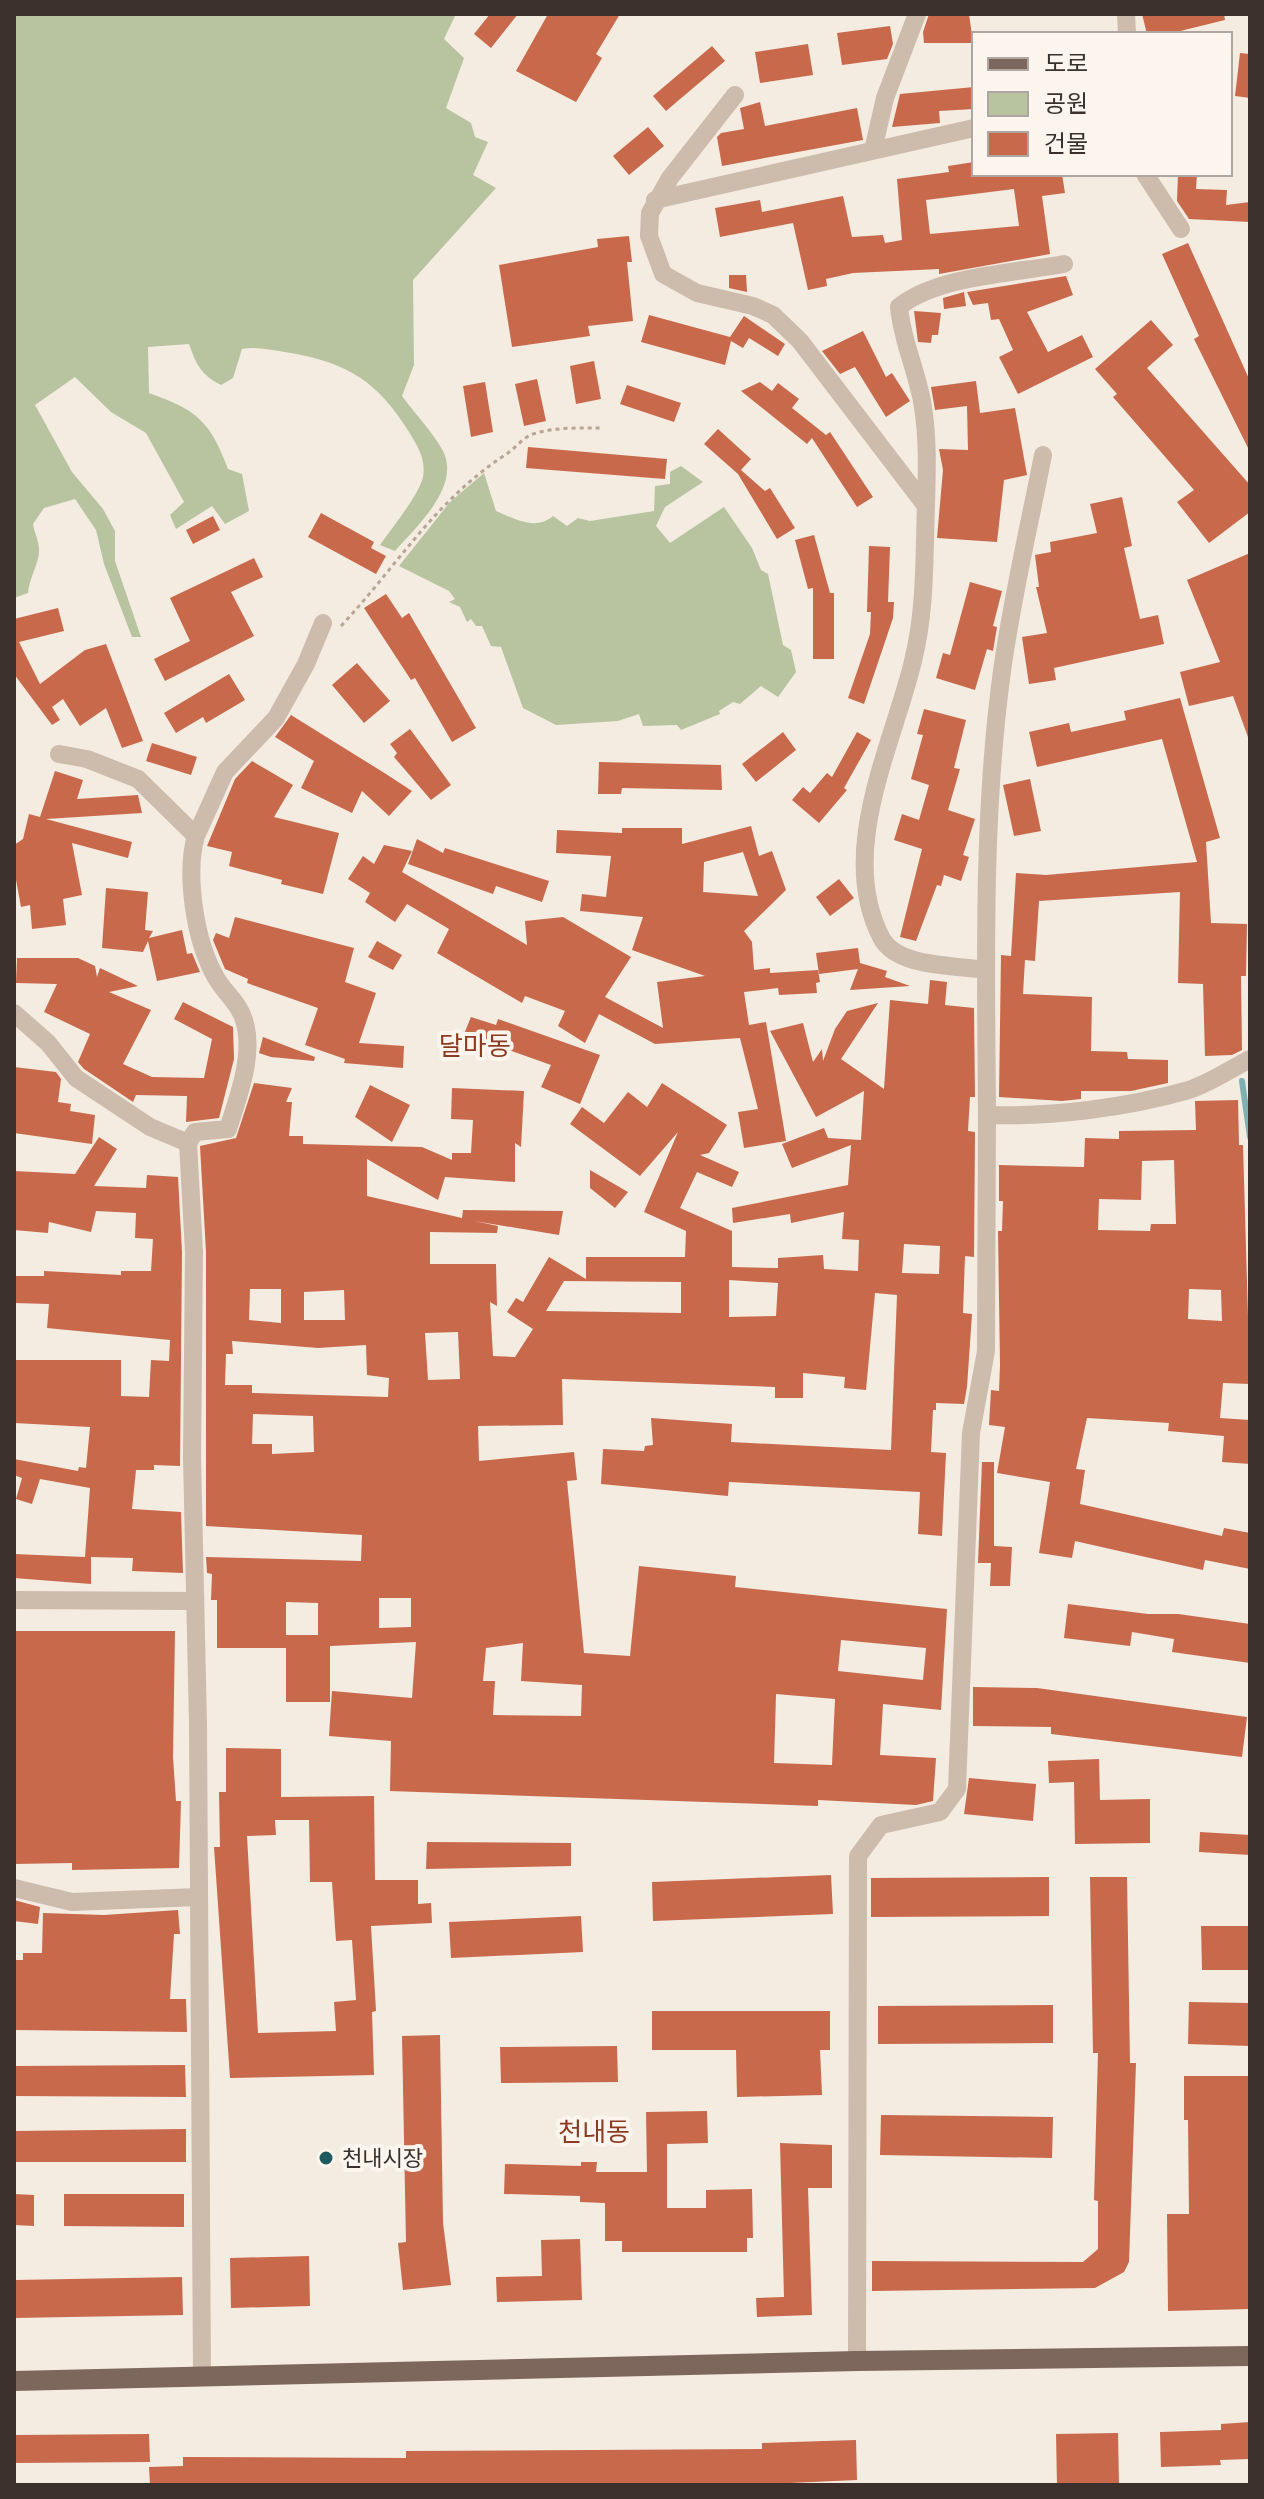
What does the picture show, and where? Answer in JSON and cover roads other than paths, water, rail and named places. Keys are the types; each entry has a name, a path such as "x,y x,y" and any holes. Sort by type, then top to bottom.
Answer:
{"main road":[{"path":"14,2381 857,2361 1250,2356"}],"street":[{"path":"873,150 885,98 917,14"},
{"path":"735,95 655,200 650,213 649,236 663,274 697,293 753,306 773,315 800,341 926,506"},
{"path":"655,200 972,128"},
{"path":"1146,176 1181,229"},
{"path":"986,970 900,957 881,939 867,896 867,832 877,774 913,662 922,619 927,566 929,454 923,404 899,307 912,296 939,286 1064,264"},
{"path":"857,2361 858,1856 881,1825 940,1812 957,1789 971,1433 986,1351 988,858 1002,672 1043,455"},
{"path":"202,2376 194,1601 194,1252 188,1143 195,1132 228,1129 243,1077 246,1022 239,1007 213,973 202,940 189,875 196,836 225,772 276,718 328,628"},
{"path":"59,754 87,759 138,779 196,836"},
{"path":"14,1013 48,1043 76,1078 150,1127 188,1143"},
{"path":"987,1115 1022,1116 1104,1107 1177,1092 1191,1089 1250,1059"},
{"path":"14,1600 194,1601"},
{"path":"14,1888 72,1902 198,1897"}],"waterway":[{"path":"1242,1081 1250,1137"}],"place":[{"name":"천내시장","path":"326,2158"}],"district":[{"name":"달마동","path":"475,1046"},
{"name":"천내동","path":"594,2132"}]}
